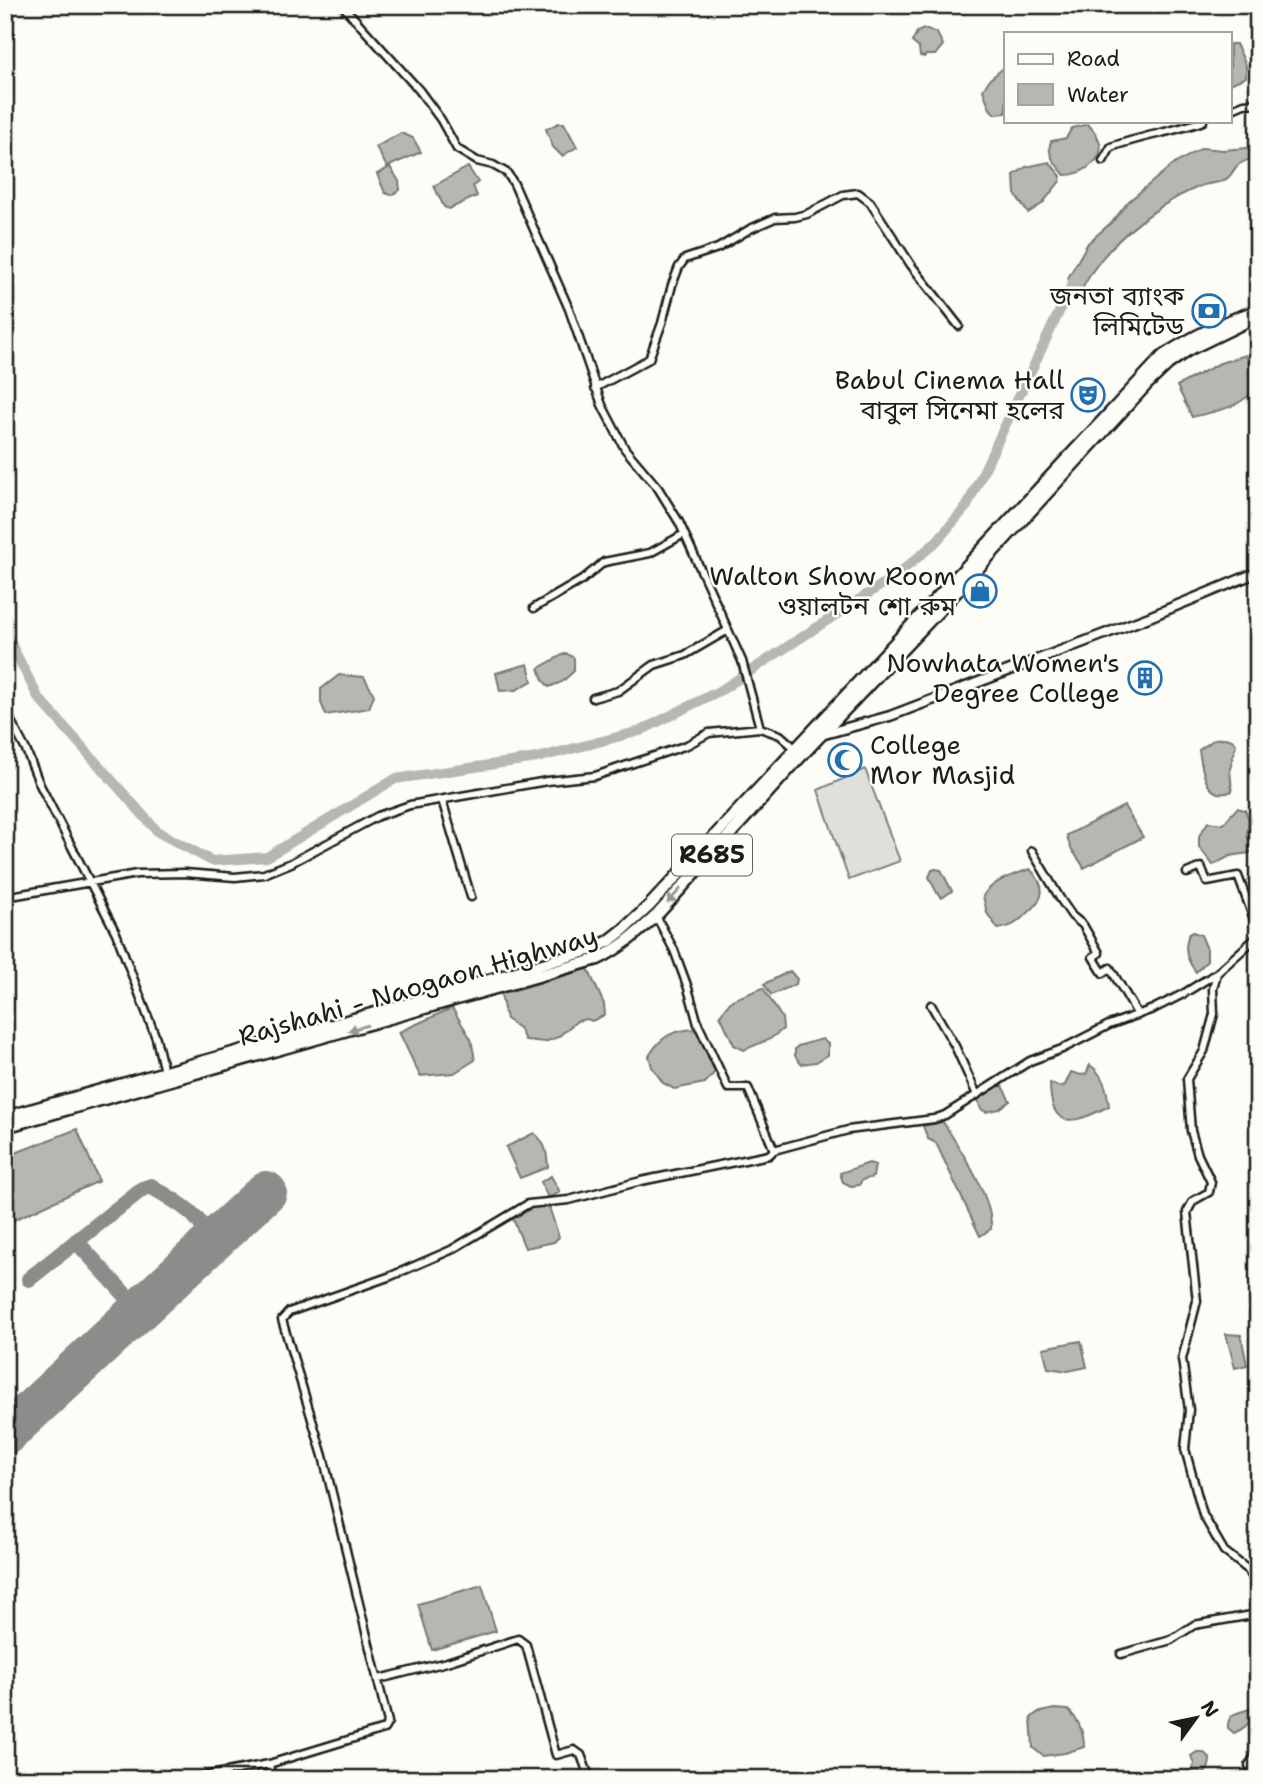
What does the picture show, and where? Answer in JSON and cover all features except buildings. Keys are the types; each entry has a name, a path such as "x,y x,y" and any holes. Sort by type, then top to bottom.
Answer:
{"main road":[{"name":"Rajshahi - Naogaon Highway","path":"5,1127 593,948 608,941 632,923 706,853 821,735 863,684 1163,356 1194,336 1256,317"},
{"name":"Rajshahi - Naogaon Highway","path":"5,1117 164,1072 185,1071 358,1029 598,959 631,940 656,916 706,853 796,749 863,684"}],"street":[{"path":"342,5 419,90 441,120 457,149 477,161 493,165 507,173 528,212 569,309 595,388 625,449 658,488 684,534 729,630 742,660 760,728"},
{"path":"1232,109 1244,104 1258,103"},
{"path":"1103,162 1111,147 1199,122"},
{"path":"595,388 649,359 672,285 685,258 718,248 775,218 807,214 843,195 858,193 870,202 911,265 959,326"},
{"path":"534,608 582,580 604,562 650,553 684,534"},
{"path":"821,735 890,716 1149,617 1258,572"},
{"path":"593,698 618,691 654,665 685,655 729,630"},
{"path":"5,710 116,933 156,1038 164,1072"},
{"path":"5,897 136,874 186,873 235,877 264,874 291,863 378,816 410,805 547,781 595,776 675,749 709,733 760,728 780,735 796,749"},
{"path":"442,800 471,897"},
{"path":"1032,851 1072,916 1083,925 1099,953 1093,957 1103,973 1110,968 1138,1015"},
{"path":"1186,873 1201,867 1208,882 1238,876 1258,930"},
{"path":"656,916 674,950 698,1024 728,1088 748,1088 774,1150"},
{"path":"189,1779 269,1764 383,1729 388,1722 323,1456 282,1320 289,1312 391,1276 451,1250 528,1203 569,1200 641,1181 769,1155 774,1150 848,1130 934,1119 1030,1061 1183,994 1217,973 1258,936"},
{"path":"1217,973 1213,989 1214,1014 1204,1051 1186,1079 1191,1131 1198,1156 1211,1182 1209,1192 1193,1201 1187,1212 1197,1301 1182,1359 1189,1410 1185,1449 1203,1515 1224,1551 1247,1569 1258,1595"},
{"path":"931,1005 956,1046 977,1095"},
{"path":"1121,1654 1171,1640 1194,1625 1258,1614"},
{"path":"379,1679 447,1662 518,1639 526,1644 556,1755 574,1750 581,1755 590,1779"},
{"path":"1252,1779 1249,1765 1258,1752"},
{"path":"269,1764 272,1779"}],"shaded area":[{"path":"865,769 900,861 849,880 818,790"}],"water":[{"path":"924,29 937,33 943,45 935,55 920,56 919,48 912,42 917,32"},
{"path":"1232,44 1236,44 1246,65 1246,77 1232,83"},
{"path":"1004,68 1004,113 995,114 990,109 983,90 990,79"},
{"path":"564,123 577,147 562,156 553,147 546,129"},
{"path":"1088,124 1097,135 1101,147 1098,158 1082,171 1065,175 1051,155 1051,141 1066,138 1072,128"},
{"path":"401,133 413,138 421,152 387,167 376,147"},
{"path":"1258,147 1258,156 1242,162 1226,179 1181,195 1128,232 1098,263 1079,297 1068,278 1088,243 1113,221 1128,202 1171,166 1202,148 1223,150"},
{"path":"1049,162 1061,176 1060,181 1042,204 1028,213 1015,194 1014,175 1026,167"},
{"path":"390,167 399,181 400,190 391,195 385,193 377,174"},
{"path":"468,167 478,182 473,186 477,196 449,209 444,207 434,186"},
{"path":"1246,355 1257,387 1251,394 1236,404 1192,417 1177,386 1220,363"},
{"path":"566,653 574,658 574,671 562,682 549,687 539,668"},
{"path":"528,664 532,681 516,690 500,691 496,673"},
{"path":"339,675 364,677 374,695 369,708 326,715 321,703 321,689"},
{"path":"1226,738 1236,744 1230,769 1232,791 1223,793 1216,792 1206,782 1199,750 1215,739"},
{"path":"1124,806 1143,837 1084,868 1071,848 1067,835"},
{"path":"1237,808 1245,810 1249,820 1247,836 1258,848 1249,853 1230,856 1213,865 1199,847 1199,836 1208,822 1223,824"},
{"path":"935,869 941,870 952,891 942,898 929,877"},
{"path":"1030,869 1041,886 1041,897 1034,908 1015,924 998,929 987,913 983,896 998,882"},
{"path":"1193,932 1201,935 1207,949 1207,961 1196,972 1188,959 1186,949 1189,934"},
{"path":"588,969 604,1004 605,1015 592,1021 577,1021 558,1037 545,1042 525,1040 519,1028 506,1019 501,994"},
{"path":"790,971 797,979 796,984 771,995 764,984"},
{"path":"763,988 782,1018 783,1029 770,1039 744,1050 734,1045 720,1015 732,1000"},
{"path":"452,1008 471,1039 475,1060 454,1073 420,1076 399,1032"},
{"path":"696,1029 715,1072 705,1083 674,1089 663,1083 652,1067 649,1056 668,1035"},
{"path":"822,1039 828,1044 828,1055 816,1062 801,1064 795,1056 795,1049"},
{"path":"1090,1065 1102,1078 1109,1106 1086,1117 1067,1120 1060,1117 1051,1099 1050,1083 1060,1087 1065,1085 1071,1072 1086,1074"},
{"path":"996,1086 1002,1086 1010,1101 999,1109 986,1112 981,1109 978,1101 981,1094"},
{"path":"943,1122 974,1174 987,1203 991,1229 980,1236 936,1143 928,1139 923,1126"},
{"path":"77,1129 99,1181 5,1224 5,1157"},
{"path":"534,1133 545,1148 548,1167 520,1178 506,1147"},
{"path":"869,1163 875,1165 873,1177 862,1180 859,1185 851,1186 843,1182 840,1173"},
{"path":"551,1176 560,1192 548,1198 541,1182"},
{"path":"536,1206 549,1207 559,1237 554,1242 525,1248 513,1219"},
{"path":"1226,1334 1241,1335 1247,1365 1235,1368"},
{"path":"1081,1341 1087,1367 1068,1371 1048,1368 1043,1348"},
{"path":"482,1585 496,1631 432,1650 418,1604"},
{"path":"1054,1709 1068,1710 1075,1718 1082,1731 1084,1747 1043,1756 1033,1748 1031,1718 1037,1713"},
{"path":"1250,1709 1255,1710 1254,1714 1245,1727 1234,1733 1228,1728 1231,1716"},
{"path":"1203,1752 1210,1758 1208,1769 1199,1777 1192,1771 1194,1764 1191,1756"}],"waterway":[{"path":"5,632 38,697 158,832 212,861 267,857 395,779 537,758 640,731 723,689 898,574 935,543 967,506 1078,272"}],"taxiway":[{"path":"29,1279 142,1189 151,1186 195,1217 202,1225 208,1246"},
{"path":"76,1241 139,1310"}],"runway":[{"path":"5,1435 266,1192"}],"place":[{"name":"জনতা ব্যাংক লিমিটেড","path":"1209,311"},
{"name":"Babul Cinema Hall বাবুল সিনেমা হলের","path":"1088,395"},
{"name":"Walton Show Room ওয়ালটন শো রুম","path":"980,591"},
{"name":"Nowhata Women's Degree College","path":"1145,678"},
{"name":"College Mor Masjid","path":"845,760"}]}
